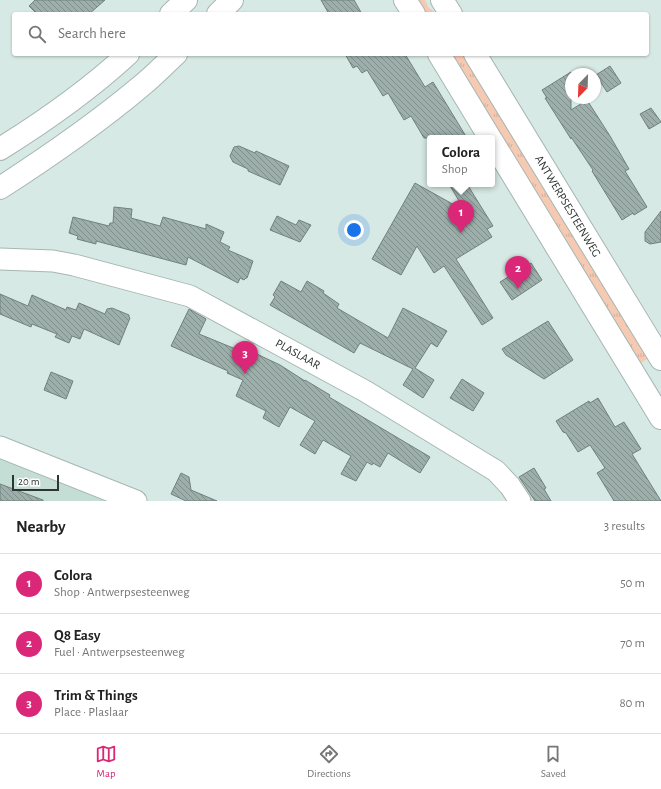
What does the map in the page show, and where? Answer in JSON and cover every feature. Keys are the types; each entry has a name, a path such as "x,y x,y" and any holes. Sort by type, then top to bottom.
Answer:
{"main road":[{"path":"173,12 186,0"},
{"path":"220,12 232,0"},
{"path":"405,0 413,12"},
{"path":"442,0 450,12"},
{"path":"0,150 64,106 126,56"},
{"path":"0,188 40,162 96,122 140,87 174,56"},
{"path":"439,56 488,135"},
{"name":"ANTWERPSESTEENWEG","path":"476,56 661,358"},
{"path":"495,146 661,418"},
{"path":"644,391 648,378 658,372 661,373"}],"street":[{"name":"PLASLAAR","path":"0,259 53,261 74,265 190,296 365,391 496,471 510,486 520,501"},
{"path":"0,447 136,501"}],"shaded area":[{"path":"0,458 111,501 0,501"}],"green space":[{"path":"415,0 425,0 429,8 434,12 423,12"},
{"path":"449,56 467,56 650,357 638,365"}],"building":[{"path":"35,0 105,0 91,12 35,12 29,6"},
{"path":"321,0 354,0 361,12 328,12"},
{"path":"346,56 406,56 425,87 433,82 465,135 427,135 427,138 424,138 411,116 404,120 388,93 383,96 367,70 362,73 357,66 353,68"},
{"path":"610,66 621,83 607,92 601,83 601,72"},
{"path":"565,76 565,104 571,104 571,110 581,104 590,104 629,169 625,171 647,207 622,220 592,171 593,170 545,98 547,98 542,90"},
{"path":"651,108 661,122 649,129 640,114"},
{"path":"239,146 255,153 256,151 289,166 280,185 248,171 248,169 233,162 230,156 234,147"},
{"path":"415,183 465,211 451,187 469,187 493,226 487,229 492,237 456,259 493,318 482,325 444,266 434,273 417,246 401,275 372,259"},
{"path":"114,207 132,209 131,218 160,226 163,217 206,229 206,224 224,232 220,242 230,247 228,250 253,261 247,278 244,280 240,278 238,283 188,257 186,265 96,241 96,244 77,239 78,236 69,233 73,217 109,226 110,223 113,223"},
{"path":"661,211 661,242 650,244 645,241 645,232"},
{"path":"277,216 296,225 299,220 311,225 300,242 270,230"},
{"path":"531,263 542,280 512,300 500,282"},
{"path":"281,281 301,292 307,281 324,291 323,293 339,304 337,308 388,338 403,308 447,331 437,347 431,343 415,368 434,380 423,398 403,385 413,369 360,343 354,353 270,305 275,297 273,295"},
{"path":"0,294 28,306 32,295 66,310 67,307 76,310 79,303 105,314 107,309 112,308 129,315 130,318 119,345 84,329 80,339 72,336 69,343 55,337 57,334 32,324 31,327 0,314"},
{"path":"189,309 206,319 199,334 238,350 240,346 280,365 330,395 329,397 430,457 420,473 388,453 380,467 373,463 372,465 367,462 356,481 341,474 351,456 323,440 315,454 300,445 315,421 290,407 279,427 263,418 266,411 236,396 243,380 227,373 228,371 171,346"},
{"path":"548,321 573,360 544,379 506,355 502,349"},
{"path":"51,372 73,381 66,399 44,390"},
{"path":"462,379 484,393 473,411 450,398"},
{"path":"598,398 615,427 624,422 641,449 632,454 661,501 614,501 597,473 605,468 590,445 578,452 566,433 563,432 556,421 589,401 590,403"},
{"path":"534,468 546,488 544,489 551,501 535,501 519,477"},
{"path":"181,473 189,477 191,490 217,501 186,501 171,494"},
{"path":"0,484 43,500 43,501 0,501"}],"place":[{"name":"Colora","path":"461,233"},
{"name":"Q8 Easy","path":"518,289"},
{"name":"Trim & Things","path":"245,374"}]}
